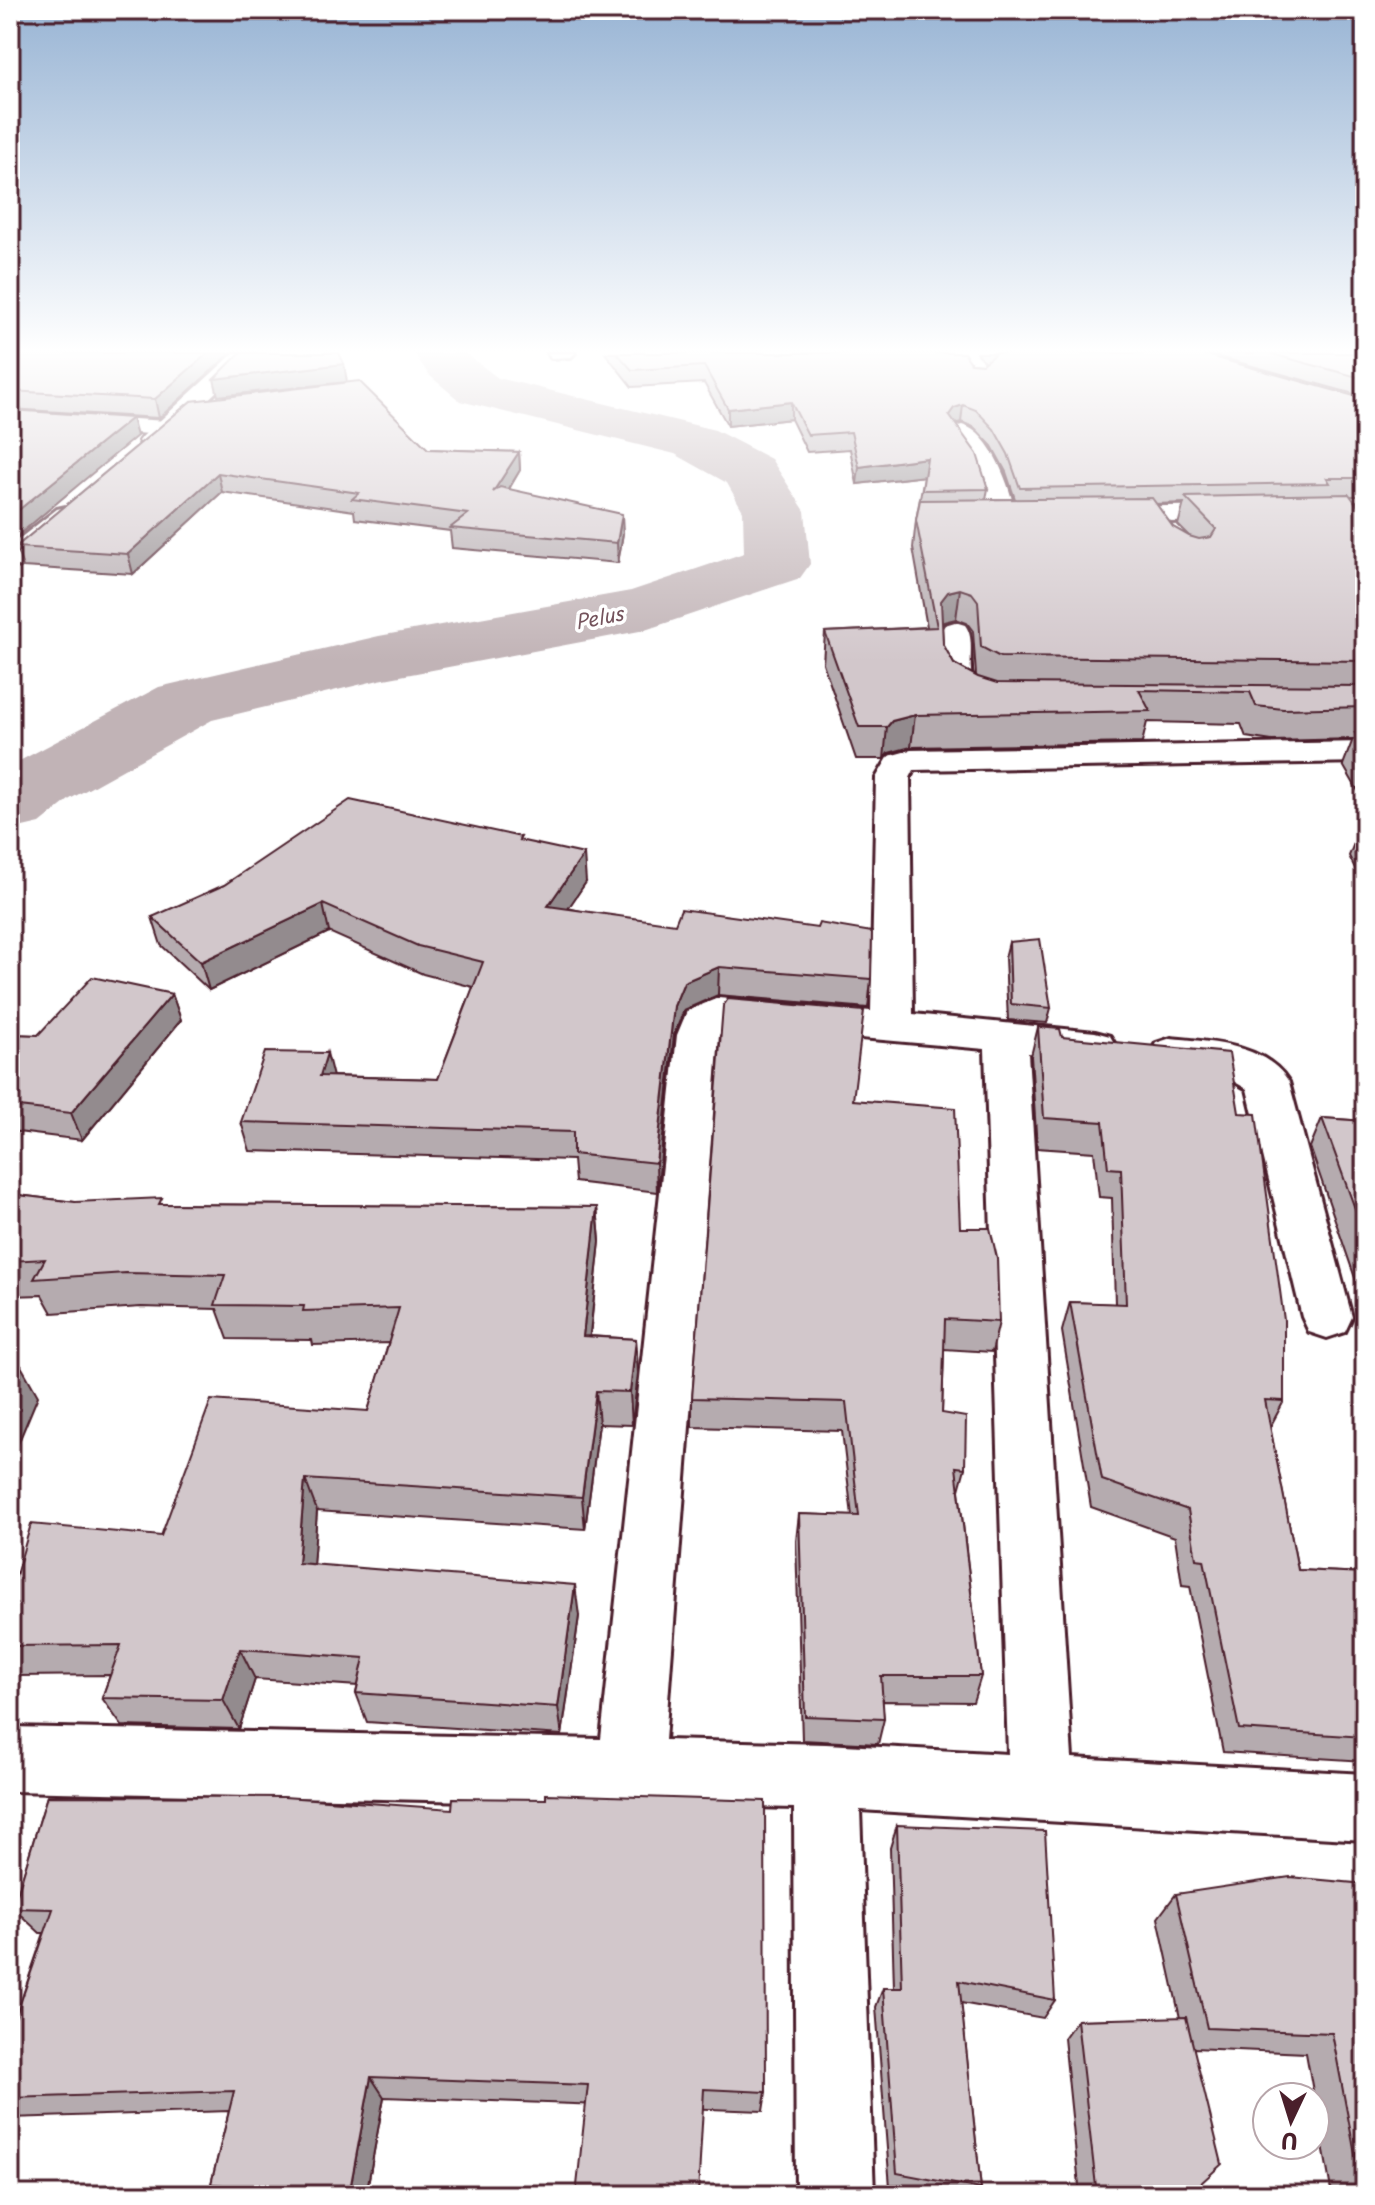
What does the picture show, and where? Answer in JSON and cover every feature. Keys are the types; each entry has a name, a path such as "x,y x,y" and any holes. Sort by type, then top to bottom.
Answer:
{"street":[{"path":"982,456 998,486 1003,515"},
{"path":"10,560 85,498"},
{"path":"1079,515 1365,511"},
{"path":"974,516 1033,515"},
{"path":"1156,515 1171,541"},
{"path":"955,631 957,683 967,695 992,701 1023,700"},
{"path":"892,1026 893,778 901,763 911,760 1365,752"},
{"path":"630,1772 698,1035 702,1021 718,1012 735,1012 1218,1057 1255,1070 1267,1082 1327,1317"},
{"path":"1006,1037 1042,1789"},
{"path":"10,1759 826,1776 1365,1807"},
{"path":"826,1776 835,2195"}],"building":[{"path":"10,456 85,456 10,517"},
{"path":"125,456 516,456 493,492 500,487 622,514 617,543 450,528 468,514 352,499 359,493 218,473 128,554 16,547"},
{"path":"856,456 978,456 988,489 922,490 927,458 859,467"},
{"path":"1009,456 1365,456 1365,478 1327,478 1330,483 1020,488"},
{"path":"1349,494 1365,516 1365,661 1000,657 981,647 978,601 972,593 960,589 948,592 941,601 943,644 954,664 997,683 1365,686 1365,707 1283,709 1256,706 1250,692 1139,690 1150,711 915,715 892,721 887,727 859,727 825,632 937,627 916,520 920,500 1152,498 1173,527 1199,539 1211,537 1216,529 1185,497"},
{"path":"1355,733 1365,733 1365,750"},
{"path":"350,800 584,854 548,906 675,924 681,909 817,928 819,923 872,932 871,979 719,967 684,982 674,1006 656,1163 573,1154 573,1132 241,1122 265,1052 327,1053 320,1076 438,1079 483,962 418,946 323,904 201,962 152,917 224,885"},
{"path":"1040,939 1051,1008 1011,1004 1009,942"},
{"path":"92,977 172,994 71,1113 10,1106 10,1034 38,1035"},
{"path":"728,999 864,1011 853,1100 955,1108 960,1228 990,1228 997,1258 999,1322 945,1319 942,1413 966,1417 965,1468 956,1467 981,1676 881,1676 884,1719 805,1716 799,1514 859,1516 846,1402 692,1398 723,1006"},
{"path":"1038,1027 1060,1029 1062,1037 1229,1053 1239,1113 1256,1114 1284,1320 1284,1401 1265,1400 1298,1570 1365,1573 1365,1737 1239,1729 1204,1560 1196,1559 1188,1510 1102,1480 1070,1302 1126,1304 1121,1169 1108,1168 1103,1122 1044,1118"},
{"path":"1322,1118 1365,1121 1365,1236"},
{"path":"10,1194 75,1202 162,1198 159,1204 597,1207 583,1336 636,1339 630,1392 596,1391 582,1497 305,1479 298,1563 575,1585 558,1707 356,1693 364,1658 240,1649 223,1700 102,1698 121,1645 10,1646 10,1596 31,1524 161,1536 211,1400 368,1411 399,1308 303,1311 304,1306 215,1305 225,1275 126,1273 34,1279 45,1259 10,1261"},
{"path":"10,1366 21,1366 10,1391"},
{"path":"546,1794 765,1801 766,2092 704,2089 698,2195 576,2195 588,2085 371,2077 349,2195 211,2184 234,2091 10,2098 10,2033 53,1909 13,1908 47,1796 284,1797 452,1809 453,1798 546,1799"},
{"path":"897,1825 1045,1831 1055,2000 959,1981 981,2189 897,2173 883,1988 902,1988"},
{"path":"1290,1877 1365,1884 1365,2191 1362,2191 1332,2033 1207,2028 1176,1894"},
{"path":"1186,2017 1222,2164 1188,2195 1097,2195 1077,2020"}],"waterway":[{"name":"Pelus","path":"10,805 41,782 186,703 379,658 645,609 777,564 774,511 750,472 720,456"}]}
